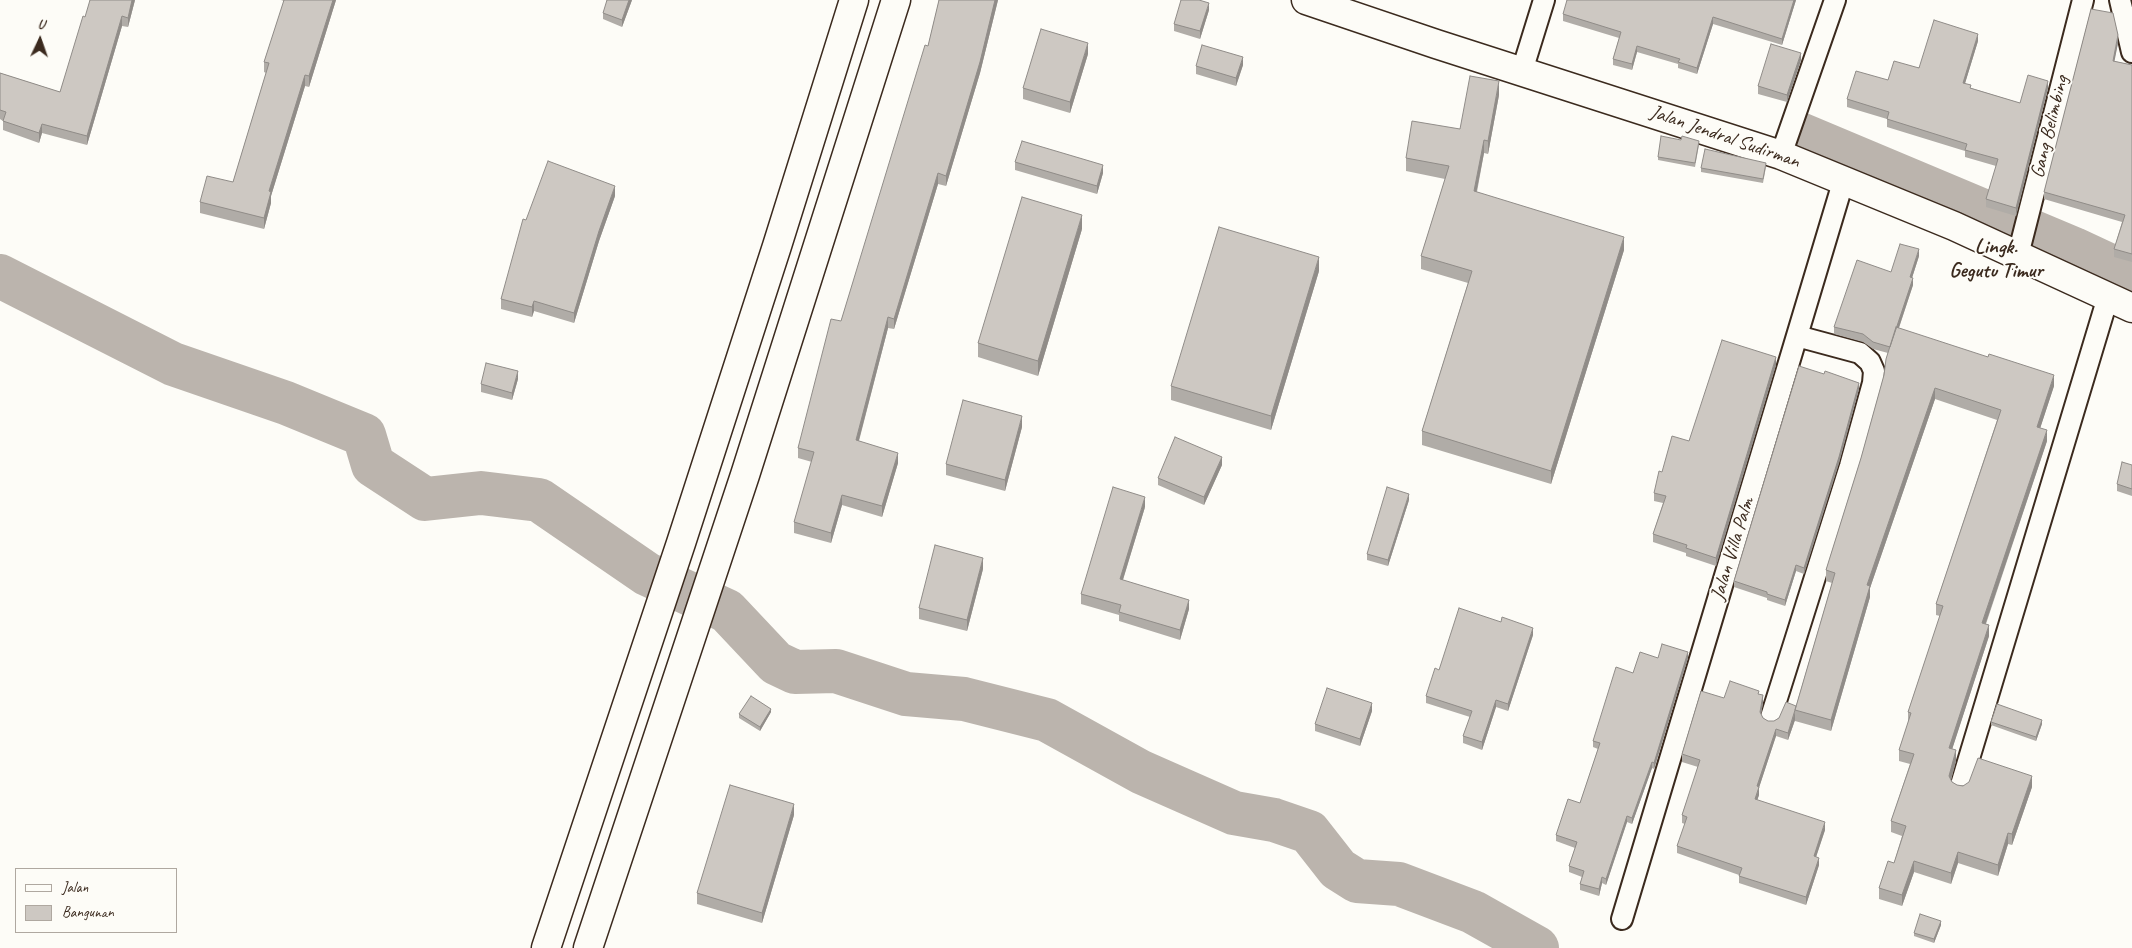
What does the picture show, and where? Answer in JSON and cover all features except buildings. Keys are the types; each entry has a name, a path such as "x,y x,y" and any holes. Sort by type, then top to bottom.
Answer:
{"main road":[{"path":"546,948 681,543 854,0"},
{"path":"588,948 748,466 896,0"},
{"name":"Jalan Jendral Sudirman","path":"1306,0 1436,44 1781,155 2018,255 2120,302"}],"street":[{"path":"1522,71 1544,0"},
{"path":"1781,155 1835,0"},
{"name":"Gang Belimbing","path":"2018,255 2083,0"},
{"path":"2120,0 2132,52"},
{"name":"Jalan Villa Palm","path":"1622,919 1844,180"},
{"path":"1961,785 2120,302"},
{"path":"1771,717 1850,466 1873,383 1874,371 1870,362 1860,353 1797,336"}],"waterway":[{"path":"1800,134 2074,249 2132,276"},
{"path":"0,276 173,364 286,403 364,435 373,465 425,499 481,493 539,500 647,574 727,611 776,663 795,672 836,671 906,694 964,699 1047,720 1141,772 1234,813 1274,820 1309,832 1338,869 1357,881 1399,884 1473,912 1537,948"}],"district":[{"name":"Lingk. Gegutu Timur","path":"1996,259"}]}
